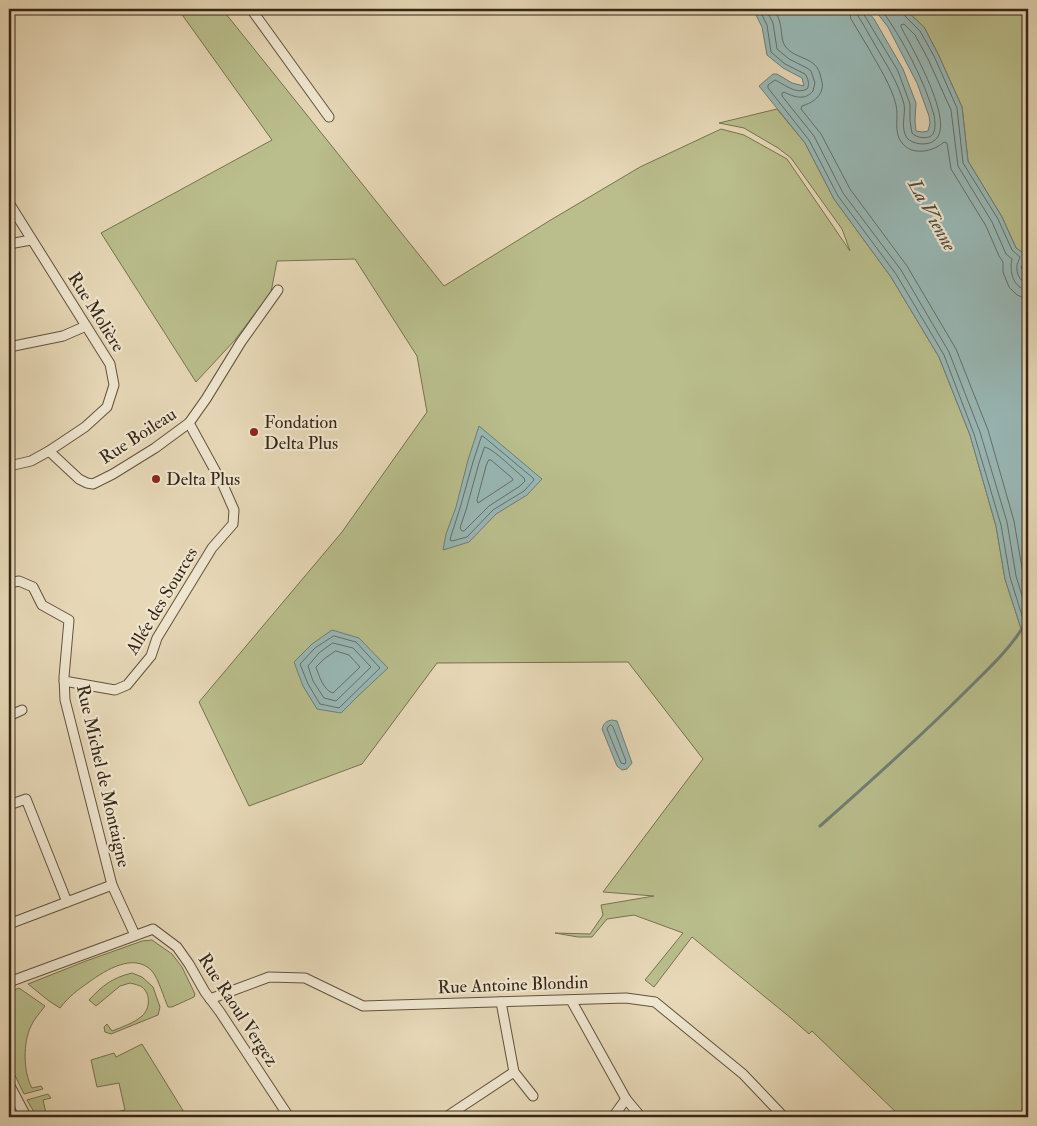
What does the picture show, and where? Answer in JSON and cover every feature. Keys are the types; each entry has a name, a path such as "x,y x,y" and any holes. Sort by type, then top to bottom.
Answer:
{"street":[{"path":"251,9 329,117"},
{"name":"Rue Molière","path":"9,203 110,364 114,385 107,407 85,428 30,461 9,466"},
{"path":"9,244 31,240"},
{"name":"Rue Boileau","path":"49,451 79,479 93,484 155,448 189,423 206,399 240,342 278,290"},
{"path":"9,347 63,336 86,326"},
{"name":"Allée des Sources","path":"64,681 116,690 127,685 151,656 157,638 212,548 233,524 234,510 223,485 189,423"},
{"name":"Rue Michel de Montaigne","path":"9,583 19,581 32,587 42,605 69,620 64,681 65,700 112,885 135,935"},
{"path":"9,716 22,710"},
{"path":"9,805 26,799 68,902"},
{"path":"9,924 112,885"},
{"name":"Rue Raoul Vergez","path":"135,935 153,929 177,947 289,1117"},
{"path":"9,982 135,935"},
{"name":"Rue Antoine Blondin","path":"210,999 269,977 305,978 363,1006 626,998 654,1002 743,1074 784,1117"},
{"path":"571,1000 626,1099 641,1117"},
{"path":"501,1002 514,1072 533,1096"},
{"path":"450,1116 514,1072"},
{"path":"9,1085 26,1117"},
{"path":"613,1117 626,1099"}],"green space":[{"path":"178,9 222,9 444,286 640,167 721,129 744,135 787,159 850,251 842,229 791,158 744,128 719,123 777,109 805,143 834,199 891,277 939,357 970,435 996,526 1005,579 1028,650 1028,1117 901,1117 812,1031 809,1034 692,937 654,987 645,980 683,933 634,915 607,919 592,937 578,937 555,933 590,934 603,915 601,905 654,896 603,892 703,759 628,662 437,663 362,764 249,806 199,702 342,532 427,412 417,356 355,259 277,261 271,292 235,340 196,382 101,233 272,140"},
{"path":"909,9 1028,9 1028,281 1021,267 1027,256 1016,248 1002,217 968,161 962,107 924,27 909,13"},
{"path":"152,940 172,954 182,967 195,994 194,997 168,1007 159,983 152,971 137,963 120,965 103,973 74,994 60,1008 28,984 142,941"},
{"path":"132,973 142,977 153,987 160,1007 158,1015 111,1034 105,1032 104,1027 107,1024 112,1031 135,1021 147,1010 148,997 145,990 141,986 130,983 120,986 96,1006 89,1000 108,983"},
{"path":"19,988 45,1006 28,1033 25,1048 27,1074 32,1088 41,1086 43,1089 24,1094 9,1063 9,992"},
{"path":"142,1044 187,1117 95,1117 125,1110 119,1083 97,1087 91,1060 114,1053 116,1057"},
{"path":"48,1094 51,1098 43,1100 47,1117 37,1117 27,1100"}],"water":[{"name":"La Vienne","path":"753,9 866,9 874,19 903,69 916,103 916,131 923,132 928,131 930,123 917,83 888,27 874,9 909,9 909,13 924,27 962,107 968,161 1002,217 1016,248 1028,256 1021,267 1028,283 1028,650 1005,579 996,526 970,435 939,357 891,277 834,199 805,143 759,86 773,74 777,74 792,83 804,86 802,78 783,68 767,55 762,27"},
{"path":"479,426 542,479 527,495 496,514 469,542 443,550 446,534 456,507"},
{"path":"332,630 359,638 388,668 341,713 317,709 303,686 294,662 312,644"},
{"path":"608,721 617,721 632,763 627,769 622,770 617,766 602,729"}],"waterway":[{"path":"820,826 949,708 997,660 1023,627"}],"place":[{"name":"Fondation Delta Plus","path":"254,432"},
{"name":"Delta Plus","path":"156,479"}]}
